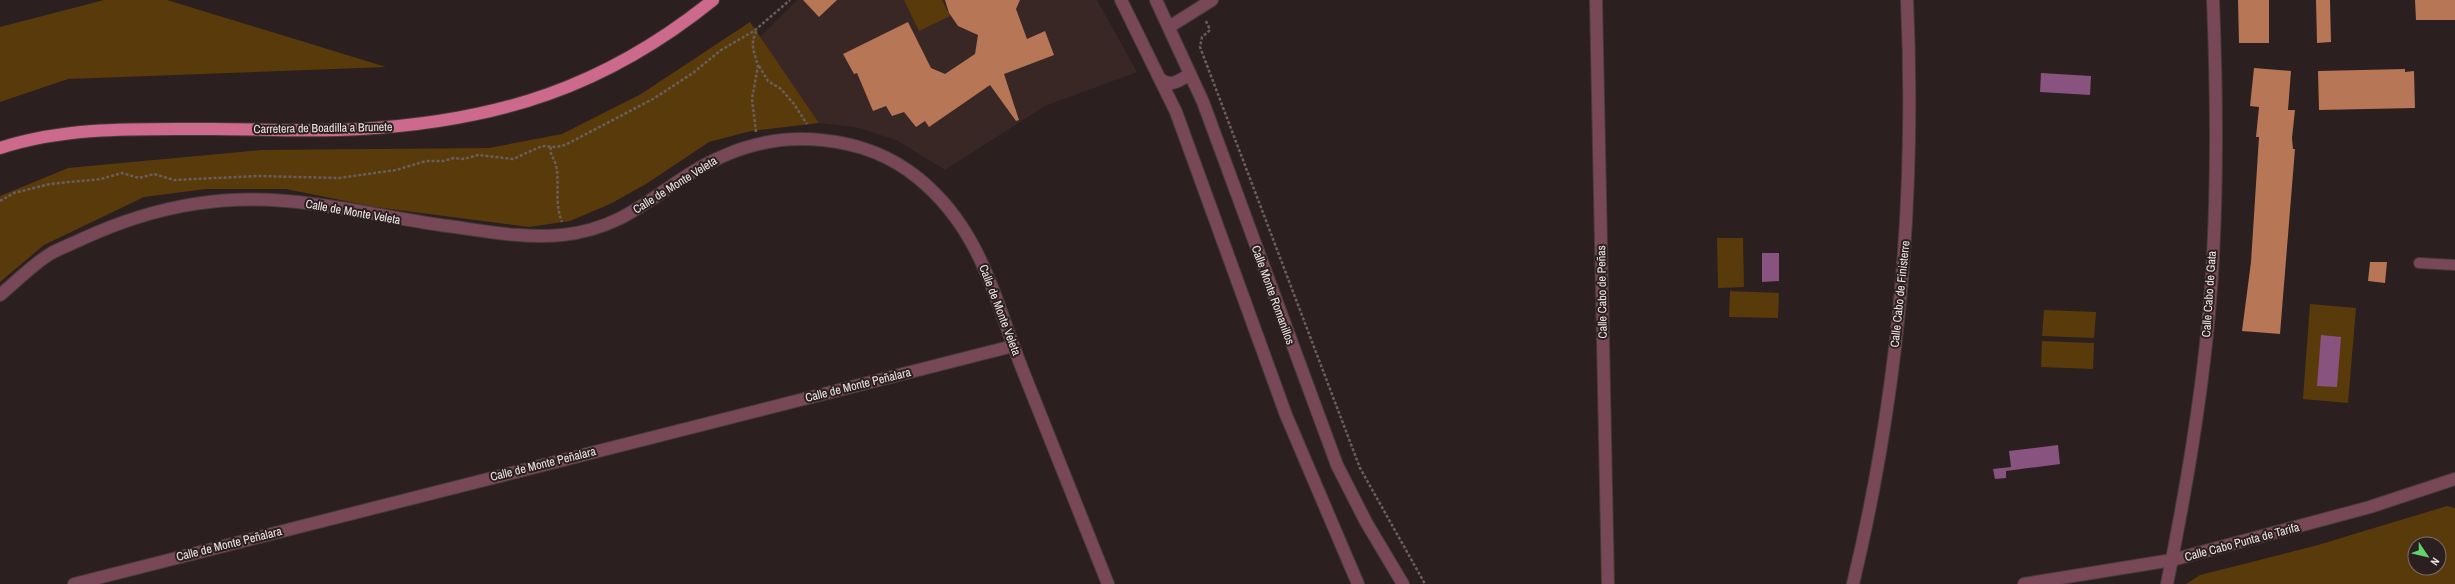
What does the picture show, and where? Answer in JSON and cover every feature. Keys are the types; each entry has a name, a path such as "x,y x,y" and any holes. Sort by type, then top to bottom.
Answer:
{"main road":[{"name":"Carretera de Boadilla a Brunete","path":"0,148 16,143 75,132 183,129 359,129 405,126 489,112 529,102 588,79 645,49 683,24 713,0"}],"street":[{"path":"1121,0 1176,112 1286,415 1358,584"},
{"name":"Calle Monte Romanillos","path":"1156,0 1190,74 1337,465 1366,522 1402,584"},
{"path":"1169,26 1212,0"},
{"name":"Calle Cabo de Peñas","path":"1596,0 1608,584"},
{"name":"Calle Cabo de Finisterre","path":"1853,584 1878,466 1902,288 1909,193 1907,0"},
{"name":"Calle Cabo de Gata","path":"2167,584 2184,506 2200,397 2211,287 2216,171 2216,74 2213,0"},
{"path":"1160,79 1165,83 1172,83 1190,74"},
{"name":"Calle de Monte Veleta","path":"0,295 49,255 120,222 166,208 214,200 255,200 312,203 402,220 527,237 563,235 615,222 645,206 720,157 758,145 801,139 836,141 876,153 917,177 943,203 970,236 991,282 1013,346 1108,584"},
{"name":"Calle de Monte Peñalara","path":"74,584 1013,346"},
{"name":"Calle Cabo Punta de Tarifa","path":"2024,584 2172,560 2370,507 2455,479"}],"lane":[{"path":"2419,263 2455,266"}],"path":[{"path":"0,201 14,193 50,184 101,179 122,173 139,178 154,174 174,180 264,176 339,178 396,170 426,161 443,161 454,158 464,159 478,155 513,159 542,146 551,147 565,144 588,134 652,99 759,25 790,0"},
{"path":"1199,9 1210,30 1202,38 1200,47 1360,468 1425,584"},
{"path":"759,25 753,40 753,49 758,66 768,81 781,90 794,104 804,122 811,127 816,140"},
{"path":"758,66 752,105 758,145"},
{"path":"551,147 550,151 556,166 556,194 564,227 563,235"}],"shaded area":[{"path":"104,0 167,0 386,67 68,79 0,102 0,27"},
{"path":"797,0 1097,0 1137,72 1045,106 945,170 896,140 855,127 819,123 760,37"},
{"path":"904,0 942,0 950,16 919,31"},
{"path":"750,22 819,123 751,131 709,142 646,184 610,204 570,221 529,227 375,207 286,189 206,189 144,197 44,245 0,282 0,196 68,168 262,150 489,148 562,134 641,94"},
{"path":"2041,73 2091,76 2090,95 2040,92"},
{"path":"1717,238 1743,238 1744,287 1718,288"},
{"path":"1762,253 1779,253 1779,281 1762,282"},
{"path":"1730,291 1779,293 1778,318 1729,317"},
{"path":"2310,304 2356,308 2348,403 2303,399"},
{"path":"2044,310 2096,312 2094,338 2042,336"},
{"path":"2321,335 2341,337 2337,387 2317,386"},
{"path":"2042,341 2094,343 2093,369 2041,367"},
{"path":"2058,445 2060,464 2006,471 2006,478 1995,479 1993,469 2011,467 2009,451"},
{"path":"2447,506 2455,508 2455,584 2186,584 2200,575 2318,545"}],"building":[{"path":"803,0 837,0 819,17"},
{"path":"945,0 1020,0 1016,9 1027,39 1045,31 1054,55 1004,74 1019,120 1016,121 990,85 929,127 925,121 916,127 904,112 892,116 886,106 873,111 857,73 854,74 843,54 908,22 931,68 945,74 975,54 978,35 958,26 949,13"},
{"path":"2238,0 2269,0 2269,43 2239,43"},
{"path":"2316,0 2330,0 2331,42 2317,43"},
{"path":"2415,0 2455,0 2455,20 2416,20"},
{"path":"2254,68 2291,71 2288,110 2295,110 2292,138 2293,149 2295,149 2280,334 2242,331 2251,262 2259,137 2256,137 2259,107 2250,106"},
{"path":"2405,69 2405,72 2414,71 2415,108 2319,110 2318,71"},
{"path":"2370,262 2387,262 2385,283 2368,281"}]}
